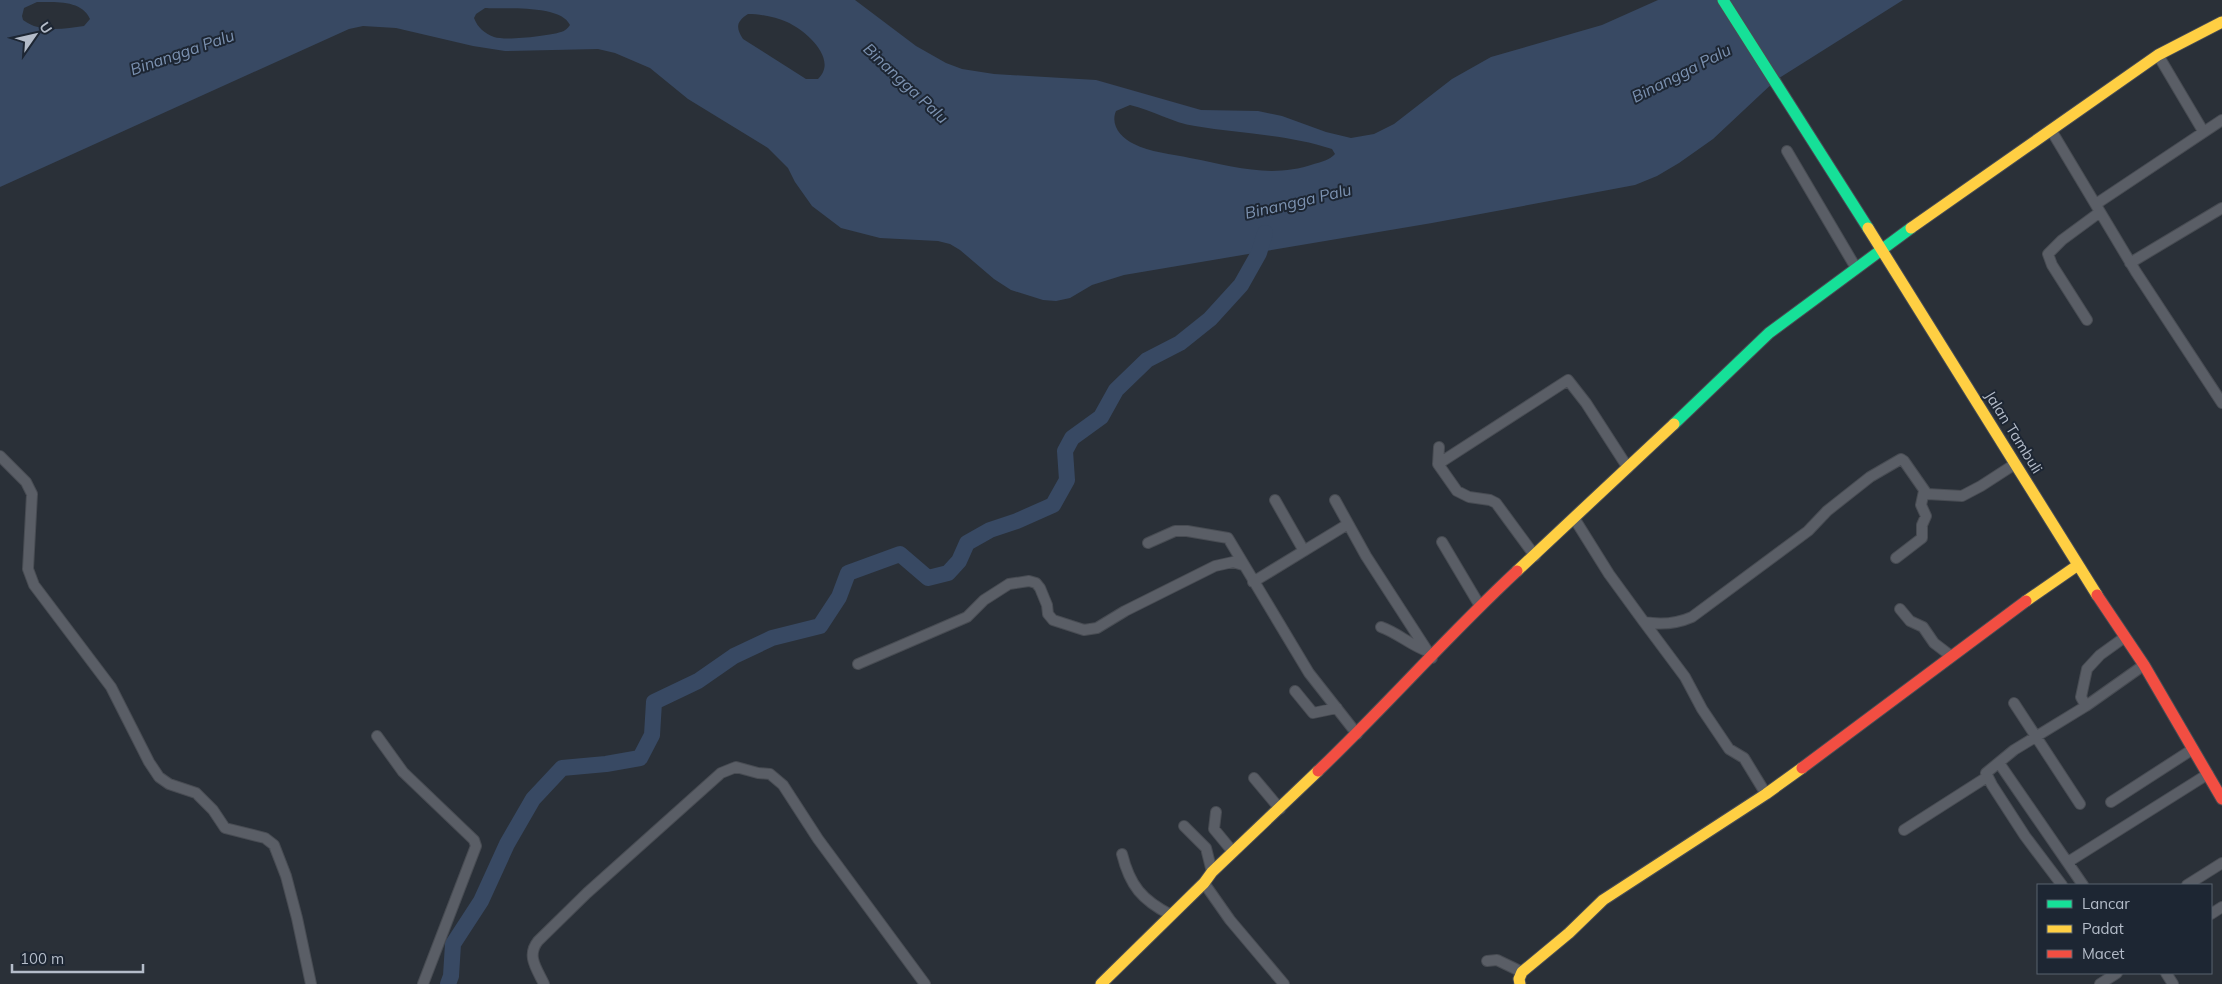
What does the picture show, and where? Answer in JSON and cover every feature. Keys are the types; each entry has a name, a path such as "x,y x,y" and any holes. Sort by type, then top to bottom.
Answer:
{"street":[{"name":"Jalan Tambuli","path":"1723,0 1880,250 1974,395 2078,565 2144,665 2222,799"},
{"path":"1102,984 1204,883 1212,872 1357,734 1429,655 1768,333 1799,308 1880,250 2158,55 2222,22"},
{"path":"2158,55 2203,130"},
{"path":"2087,320 2052,265 2048,254 2098,208 2203,130 2222,120"},
{"path":"2051,130 2130,263 2222,403"},
{"path":"1787,151 1856,268"},
{"path":"2130,263 2222,208"},
{"path":"1438,464 1568,380 1586,403 1628,468"},
{"path":"1439,446 1438,464 1461,494 1482,500 1490,500 1496,504 1535,556"},
{"path":"0,456 26,482 32,494 28,569 34,585 111,687 155,771 169,784 196,793 225,828 264,838 274,845 286,876 298,918 311,984"},
{"path":"1644,622 1659,625 1684,620 1692,616 1808,531 1827,511 1865,481 1899,460 1904,461 1924,491 1932,495 1962,496 2015,464"},
{"path":"1896,558 1922,538 1922,525 1926,516 1921,505 1924,491"},
{"path":"1275,500 1304,551"},
{"path":"1335,500 1366,556 1429,655"},
{"path":"1574,518 1609,574 1685,677 1702,709 1729,749 1744,758 1766,794"},
{"path":"1253,582 1348,524"},
{"path":"1148,543 1175,531 1187,531 1228,538 1309,673 1357,734"},
{"path":"1442,542 1480,606"},
{"path":"858,664 967,617 984,600 1009,584 1029,581 1036,583 1047,605 1048,614 1053,620 1084,630 1096,628 1125,611 1215,566 1233,562 1244,564"},
{"path":"1520,984 1519,979 1522,972 1569,933 1603,900 1766,794 1858,728 1951,656 2078,565"},
{"path":"1900,609 1910,621 1923,627 1934,643 1951,656"},
{"path":"1381,627 1398,634 1429,655"},
{"path":"2086,706 2082,696 2087,669 2096,659 2125,637"},
{"path":"2061,884 2025,836 1987,777 1987,771 2014,750 2086,706 2144,665"},
{"path":"1295,692 1313,713 1337,708"},
{"path":"2014,703 2080,804"},
{"path":"377,736 403,772 474,840 476,846 423,984"},
{"path":"2111,802 2193,749"},
{"path":"1999,763 2082,884"},
{"path":"544,984 531,954 532,948 538,941 587,893 721,773 736,767 770,774 782,785 818,839 925,984"},
{"path":"2068,862 2208,774"},
{"path":"1904,830 1987,777"},
{"path":"1254,778 1280,808"},
{"path":"1216,812 1214,829 1233,852"},
{"path":"1184,826 1206,848 1212,872"},
{"path":"1122,854 1128,877 1134,886 1154,907 1170,915"},
{"path":"2189,884 2222,863"},
{"path":"1204,883 1230,920 1284,984"},
{"path":"1487,961 1498,960 1522,972"},
{"path":"2100,984 2115,974"}],"water":[{"name":"Binangga Palu","path":"0,0 855,0 916,46 946,63 962,69 994,74 1096,80 1201,110 1258,111 1282,116 1326,132 1351,138 1374,134 1394,124 1452,79 1491,57 1602,25 1658,0 1903,0 1776,80 1713,139 1679,163 1657,176 1635,185 1432,223 1124,275 1092,285 1070,298 1056,301 1043,300 1011,290 950,244 938,241 880,238 841,228 812,206 795,182 788,168 768,148 688,99 650,68 615,53 598,49 505,51 473,46 396,28 363,26 349,29 0,187","holes":["37,2 68,3 81,8 90,19 84,26 60,29 37,27 23,20 24,8","485,8 531,9 556,14 565,18 570,25 564,31 555,34 500,38 494,37 482,30 474,18 476,14","748,14 773,17 787,22 802,31 822,54 825,63 818,79 806,79 743,39 738,25","1130,105 1187,124 1298,140 1332,149 1335,154 1328,159 1298,168 1267,171 1252,170 1154,151 1140,147 1121,135 1114,121 1116,111"]}],"waterway":[{"path":"448,984 451,976 453,944 481,901 507,844 533,799 562,768 606,764 640,758 652,735 654,702 698,681 734,656 772,638 820,626 839,597 848,573 900,554 928,578 948,573 959,561 967,543 990,530 1017,521 1053,505 1067,480 1065,451 1072,438 1101,417 1116,390 1147,360 1180,343 1210,319 1241,285 1259,253 1265,233"}],"traffic: fast":[{"path":"1723,0 1868,228"},
{"path":"1674,424 1769,333 1911,228"}],"traffic: slow":[{"path":"1911,228 2158,55 2222,22"},
{"path":"1868,228 2097,595"},
{"path":"1517,571 1674,424"},
{"path":"2026,601 2078,565"},
{"path":"1520,984 1519,979 1522,972 1569,933 1603,900 1766,794 1802,768"},
{"path":"1101,984 1204,883 1212,872 1318,771"}],"traffic: jam":[{"path":"1318,771 1466,620 1517,571"},
{"path":"2097,595 2144,665 2222,799"},
{"path":"1802,768 2026,601"}]}
